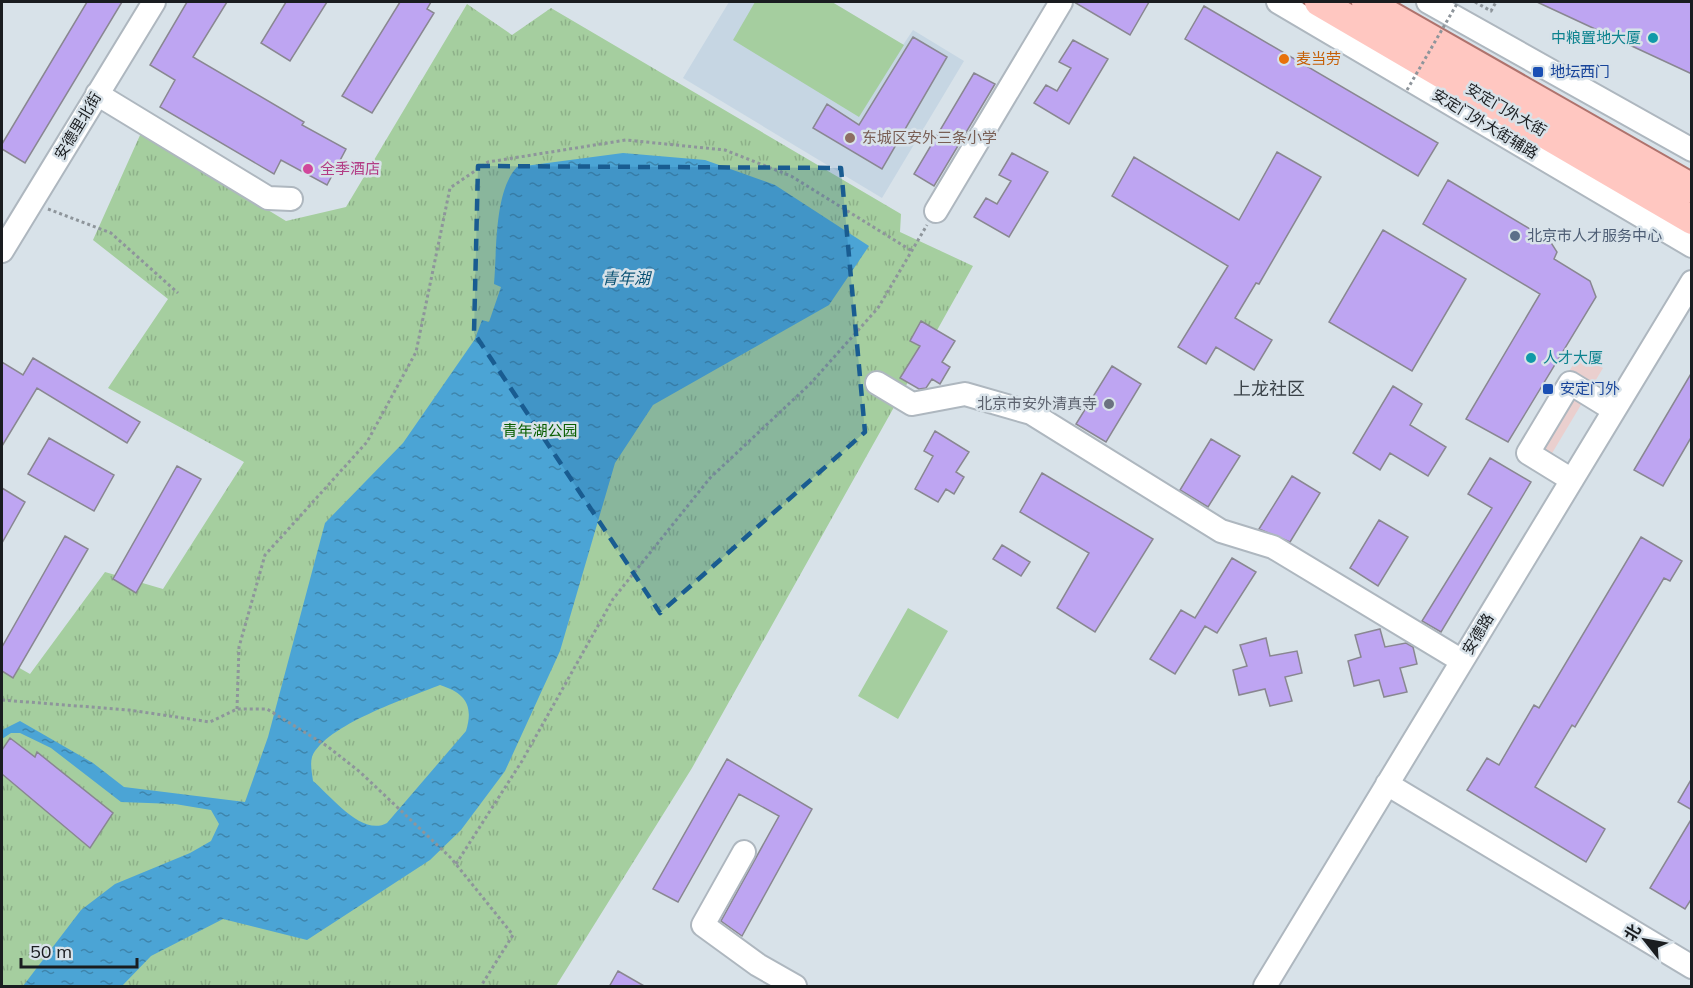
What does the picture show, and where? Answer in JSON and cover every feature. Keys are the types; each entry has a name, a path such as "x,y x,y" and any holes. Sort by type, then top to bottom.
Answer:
{"main road":[{"name":"安定门外大街","path":"1319,2 1692,220"},
{"name":"安定门外大街","path":"1366,2 1692,188"}],"street":[{"name":"安德里北街","path":"2,251 154,2"},
{"path":"936,211 1061,2"},
{"name":"安定门外大街辅路","path":"1278,2 1692,246"},
{"path":"1428,2 1692,150"},
{"path":"98,94 268,198 291,199"},
{"name":"安德路","path":"1265,987 1692,282"},
{"path":"877,383 912,404 965,394 1031,413 1221,531 1273,547 1462,661"},
{"path":"1572,480 1528,453 1560,398 1570,383 1614,410"},
{"path":"1387,784 1692,967"},
{"path":"744,852 703,925 758,965 795,987"}],"path":[{"path":"1407,90 1458,2"},
{"path":"1474,2 1491,11 1496,2"},
{"path":"237,709 239,647 265,555 367,442 416,352 450,188 488,162 626,140 725,150 791,176 912,251"},
{"path":"31,202 111,233 177,293"},
{"path":"456,864 522,761 613,598 710,478 810,384 878,308 936,211"},
{"path":"2,700 129,710 210,722 237,709 267,709 327,746 390,799 451,858 513,935 481,987"}],"highlighted area":[{"path":"478,166 841,168 865,432 660,613 474,333"}],"shaded area":[{"name":"东城区安外三条小学","path":"729,2 832,2 903,45 913,30 964,61 882,198 683,78"},
{"path":"1579,355 1603,368 1542,470 1519,454"}],"green space":[{"path":"755,2 832,2 904,45 859,117 733,40"},
{"name":"青年湖公园","path":"467,4 512,35 551,8 901,214 900,232 973,266 692,768 556,986 2,986 2,658 30,674 105,572 163,589 244,462 108,388 168,299 93,240 141,133 286,221 346,207"},
{"path":"908,608 948,631 898,719 858,696"}],"water":[{"name":"青年湖","path":"623,153 705,160 775,185 869,246 829,305 653,405 615,463 560,651 505,771 461,830 430,860 307,940 223,919 151,956 122,986 23,986 81,910 115,884 190,853 211,841 219,824 211,810 175,804 121,802 51,748 20,733 11,733 2,739 2,730 20,721 93,763 124,787 245,802 268,737 325,523 403,443 475,339 482,320 489,322 501,287 494,284 500,206 504,191 517,167","holes":["440,685 461,696 468,707 466,731 387,823 377,826 357,820 313,781 312,757 320,745 333,734 369,714 408,697"]}],"building":[{"path":"87,2 122,2 25,163 2,149 2,144"},
{"path":"187,2 227,2 193,57 304,122 302,125 346,149 327,185 281,160 274,174 160,107 175,80 150,65"},
{"path":"286,2 327,2 290,61 261,43"},
{"path":"400,2 431,2 427,9 434,13 372,113 342,96"},
{"path":"1074,2 1149,2 1130,35"},
{"name":"中粮置地大厦","path":"1537,2 1692,2 1692,74"},
{"path":"1204,6 1438,143 1418,176 1185,39"},
{"path":"913,37 947,57 882,169 813,128 827,104 859,125"},
{"path":"1073,40 1108,59 1069,124 1034,103 1046,85 1057,91 1071,68 1059,62"},
{"path":"974,73 995,84 934,186 914,174"},
{"path":"1277,152 1321,177 1259,284 1256,283 1235,318 1272,340 1254,370 1216,347 1206,364 1178,347 1228,266 1112,196 1134,157 1239,220"},
{"path":"1012,153 1048,172 1009,237 974,217 986,198 997,204 1011,181 999,175"},
{"name":"人才大厦","path":"1448,180 1550,241 1557,252 1554,259 1590,281 1596,297 1508,442 1466,419 1540,294 1423,224"},
{"path":"1383,230 1466,279 1412,371 1329,322"},
{"path":"921,321 955,341 942,362 950,367 940,384 932,379 926,388 919,389 900,378 920,346 910,341"},
{"path":"33,358 140,422 127,443 37,388 2,446 2,362 23,375"},
{"name":"北京市安外清真寺","path":"1112,366 1141,384 1106,442 1076,424"},
{"path":"1692,372 1692,436 1663,486 1634,470"},
{"path":"1393,386 1422,404 1410,425 1446,447 1428,476 1390,453 1380,470 1353,453"},
{"path":"935,431 969,452 956,472 964,477 954,494 946,489 938,502 915,489 933,456 924,451"},
{"path":"49,438 114,475 94,511 28,474"},
{"path":"1211,439 1240,456 1208,507 1180,490"},
{"path":"1490,458 1531,482 1441,632 1422,621 1492,508 1468,494"},
{"path":"177,466 201,479 136,593 113,579"},
{"path":"1042,473 1153,539 1095,632 1057,608 1089,553 1020,512"},
{"path":"1292,476 1320,493 1290,542 1259,529"},
{"path":"2,488 25,502 2,543"},
{"path":"1379,520 1408,537 1378,586 1350,568"},
{"path":"65,536 88,549 13,678 2,671 2,647"},
{"path":"1641,537 1682,561 1670,581 1664,578 1575,727 1572,725 1535,787 1605,829 1586,862 1467,790 1487,758 1499,765 1534,705 1539,708"},
{"path":"1002,545 1030,562 1021,576 993,559"},
{"path":"1232,558 1256,572 1217,633 1205,626 1175,674 1150,659 1181,610 1195,618"},
{"path":"1380,629 1385,647 1406,643 1413,647 1417,664 1400,668 1407,692 1384,697 1379,680 1354,686 1348,661 1361,657 1355,635"},
{"path":"1266,638 1270,656 1297,651 1302,673 1285,677 1292,701 1270,706 1265,689 1239,695 1233,670 1247,666 1240,645"},
{"path":"10,738 35,757 37,752 113,813 90,848 2,774 2,750"},
{"path":"727,759 812,809 742,936 721,921 779,816 739,794 678,902 653,889"},
{"path":"1692,778 1692,810 1678,802"},
{"path":"1692,818 1692,898 1685,909 1650,888"},
{"path":"618,971 646,987 609,987"}],"place":[{"name":"中粮置地大厦","path":"1653,38"},
{"name":"麦当劳","path":"1284,59"},
{"name":"地坛西门","path":"1538,72"},
{"name":"东城区安外三条小学","path":"850,138"},
{"name":"全季酒店","path":"308,169"},
{"name":"北京市人才服务中心","path":"1515,236"},
{"name":"人才大厦","path":"1531,358"},
{"name":"安定门外","path":"1548,389"},
{"name":"北京市安外清真寺","path":"1109,404"}],"district":[{"name":"上龙社区","path":"1269,389"}]}
